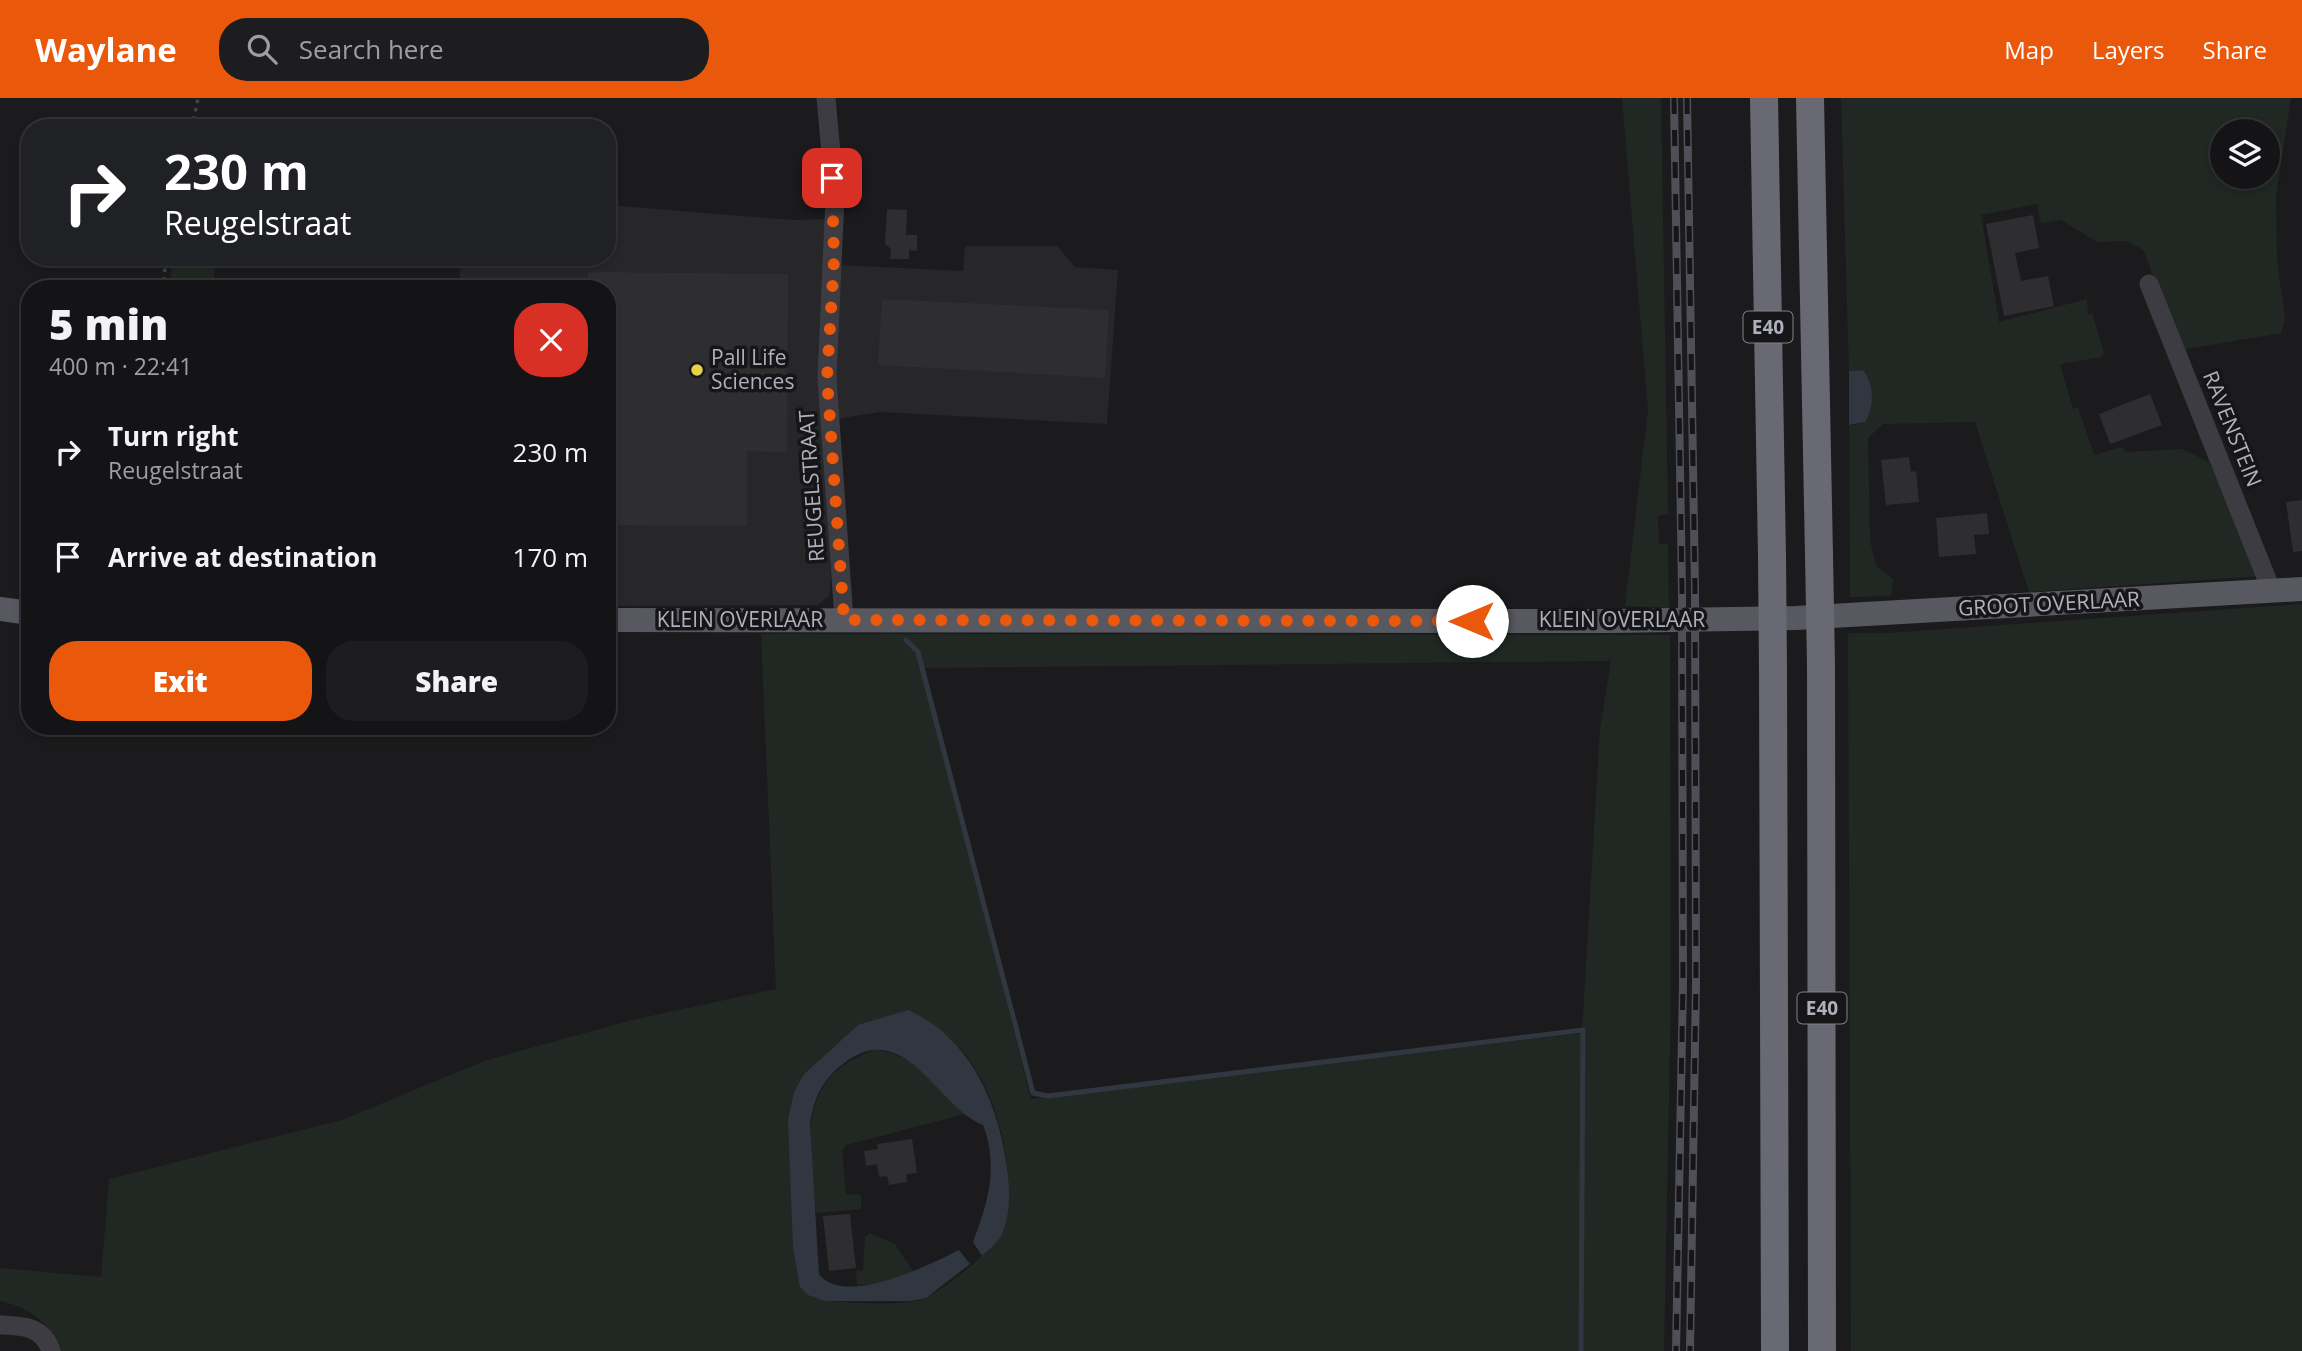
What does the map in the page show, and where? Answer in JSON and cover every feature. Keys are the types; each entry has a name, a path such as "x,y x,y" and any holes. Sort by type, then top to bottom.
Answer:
{"highway":[{"name":"E40","path":"1763,98 1773,556 1775,1351"},
{"name":"E40","path":"1810,98 1821,665 1822,1351"}],"main road":[{"name":"GROOT OVERLAAR","path":"1796,618 2302,589"},
{"path":"0,609 21,612"},
{"name":"KLEIN OVERLAAR","path":"616,620 1611,621 1796,618"}],"street":[{"name":"REUGELSTRAAT","path":"826,98 835,197 827,378 844,620"},
{"name":"RAVENSTEIN","path":"2149,284 2272,592"},
{"path":"0,1325 37,1330 51,1351"}],"path":[{"path":"194,119 198,98"}],"shaded area":[{"path":"1622,98 1661,98 1668,514 1658,516 1659,544 1668,544 1669,608 1625,606 1648,410"},
{"path":"1841,98 2291,98 2280,170 2280,119 2210,119 2210,189 2277,189 2277,261 2285,318 2281,333 2180,350 2144,251 2128,241 2097,242 2061,220 2041,223 2037,204 1981,215 1999,322 2087,299 2088,315 2092,313 2104,352 2102,357 2060,364 2073,409 2078,407 2094,455 2122,447 2125,452 2182,449 2209,462 2261,576 2029,592 1975,422 1883,424 1868,438 1870,540 1876,565 1893,579 1891,596 1850,597 1849,425 1866,420 1870,413 1871,396 1863,370 1849,371"},
{"path":"616,206 793,220 829,219 821,374 831,581 829,596 818,605 616,606 616,280 460,280 460,266 616,266"},
{"path":"965,246 1057,246 1075,267 1118,270 1107,424 880,412 837,419 833,388 839,265 963,271"},
{"path":"171,266 215,266 214,280 171,280"},
{"path":"1863,370 1871,389 1872,403 1865,422 1849,425 1849,371"},
{"path":"2302,604 2302,1351 1851,1351 1848,633 1888,633"},
{"path":"761,634 1670,635 1671,996 1664,1351 58,1351 51,1332 37,1317 10,1303 0,1301 0,1268 101,1277 109,1179 342,1120 484,1061 632,1020 776,989","holes":["1611,661 1600,729 1582,1033 1031,1099 922,668","920,1016 953,1041 971,1062 994,1109 1002,1136 1009,1190 1000,1236 967,1269 927,1297 892,1303 826,1301 791,1183 791,1128 804,1074 858,1025"]},
{"path":"908,1010 949,1037 978,1075 997,1119 1003,1143 1008,1175 1007,1220 999,1239 982,1256 973,1242 990,1184 990,1155 983,1125 966,1115 919,1069 902,1057 885,1050 865,1052 843,1064 830,1076 820,1090 810,1124 819,1274 831,1283 847,1287 888,1280 959,1250 970,1264 926,1298 910,1301 825,1301 808,1295 800,1287 793,1247 788,1120 794,1092 804,1074 858,1025"},
{"path":"874,1050 901,1057 925,1072 965,1114 846,1145 842,1151 846,1194 861,1195 861,1209 816,1213 810,1139 812,1116 818,1096 830,1078 848,1062"},
{"path":"870,1233 895,1244 913,1271 886,1283 857,1285 856,1271 863,1270 865,1237"}],"building":[{"path":"887,209 907,210 906,235 917,235 917,251 909,250 909,259 890,259 891,249 885,244"},
{"path":"2033,215 2039,248 2015,253 2021,281 2048,276 2054,306 2004,316 1986,224"},
{"name":"Pall Life Sciences","path":"588,272 788,274 787,452 747,451 747,526 616,525 616,280 588,280"},
{"path":"882,299 1109,310 1105,378 878,365"},
{"path":"2150,394 2162,425 2110,444 2099,414"},
{"path":"1909,457 1911,472 1916,471 1919,502 1886,505 1881,460"},
{"path":"2302,500 2302,551 2293,552 2286,502"},
{"path":"1987,513 1989,534 1974,535 1976,554 1939,557 1936,518"},
{"path":"912,1139 917,1173 906,1174 907,1182 889,1185 887,1176 879,1177 877,1164 866,1166 864,1151 878,1149 877,1144"},
{"path":"850,1214 856,1268 829,1271 823,1216"}],"waterway":[{"path":"906,640 918,652 1033,1093 1048,1096 1583,1030 1581,1351"}],"railway":[{"path":"1674,98 1682,589 1683,985 1676,1351"},
{"path":"1687,98 1695,588 1696,983 1690,1351"}],"place":[{"name":"Pall Life Sciences","path":"697,370"}],"route":[{"path":"832,178 835,197 834,260 827,378 844,620 1472,621"}]}
